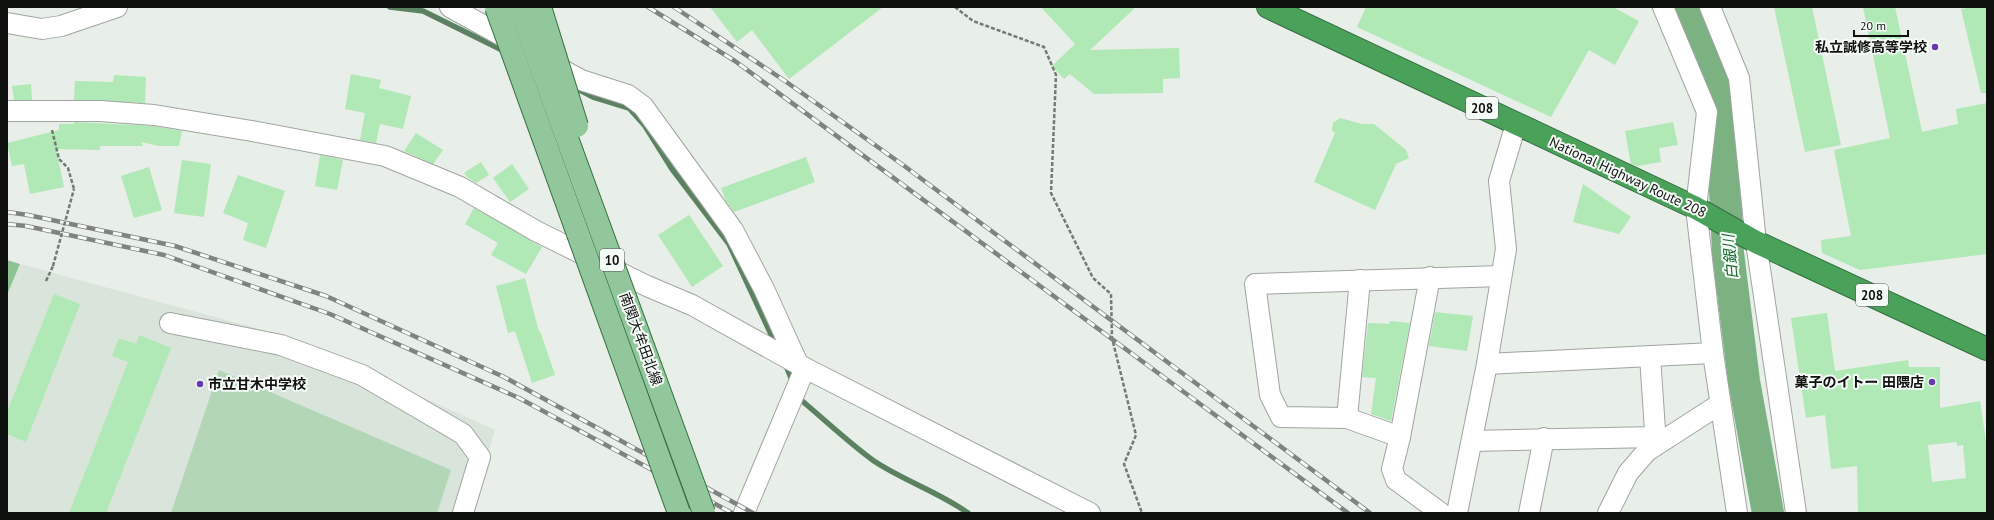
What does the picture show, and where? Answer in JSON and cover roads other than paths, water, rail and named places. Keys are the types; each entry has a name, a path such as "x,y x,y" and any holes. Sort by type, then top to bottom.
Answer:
{"highway":[{"name":"National Highway Route 208","path":"1268,7 1696,208 1756,242 1987,349"}],"main road":[{"path":"485,7 542,133"},
{"name":"南関大牟田北線","path":"496,7 680,513"},
{"name":"南関大牟田北線","path":"519,7 704,513"},
{"path":"540,7 587,156 595,214"}],"street":[{"path":"7,23 42,29 61,26 117,7"},
{"path":"450,7 581,80 628,95 643,106 733,230 802,366 744,513"},
{"path":"1663,7 1707,112 1696,208 1713,353 1737,513"},
{"path":"1710,7 1739,78 1756,242 1796,513"},
{"path":"7,111 100,111 154,115 252,131 385,156 460,187 536,231 647,286 692,305 802,366 1090,513"},
{"path":"1457,513 1487,364 1506,249 1499,181 1516,124"},
{"path":"1400,437 1347,418 1281,416 1270,395 1255,284 1430,277 1501,276"},
{"path":"1430,277 1400,437 1392,469 1396,480 1441,513"},
{"path":"1347,418 1360,280"},
{"path":"170,323 281,345 362,375 463,434 480,457 462,513"},
{"path":"1487,364 1713,353"},
{"path":"1650,356 1655,441"},
{"path":"1608,513 1628,473 1655,441 1720,404"},
{"path":"1472,441 1544,438 1655,441"},
{"path":"1529,513 1544,438"}],"waterway":[{"path":"390,7 423,11 506,52"},
{"name":"白銀川","path":"1685,7 1720,83 1728,253 1744,381 1768,513"},
{"path":"576,88 593,97 629,108 645,126 672,169 729,244 776,345"},
{"path":"785,363 793,383"},
{"path":"798,394 801,400 874,461 968,513"}],"railway":[{"path":"648,7 735,61 1348,513"},
{"path":"674,7 785,81 903,165 1370,513"},
{"path":"7,212 28,215 175,246 326,296 504,377 753,513"},
{"path":"7,224 26,226 164,255 330,314 519,398 732,513"}],"place":[{"name":"私立誠修高等学校","path":"1935,47"},
{"name":"菓子のイトー 田隈店","path":"1932,382"},
{"name":"市立甘木中学校","path":"200,384"}]}
